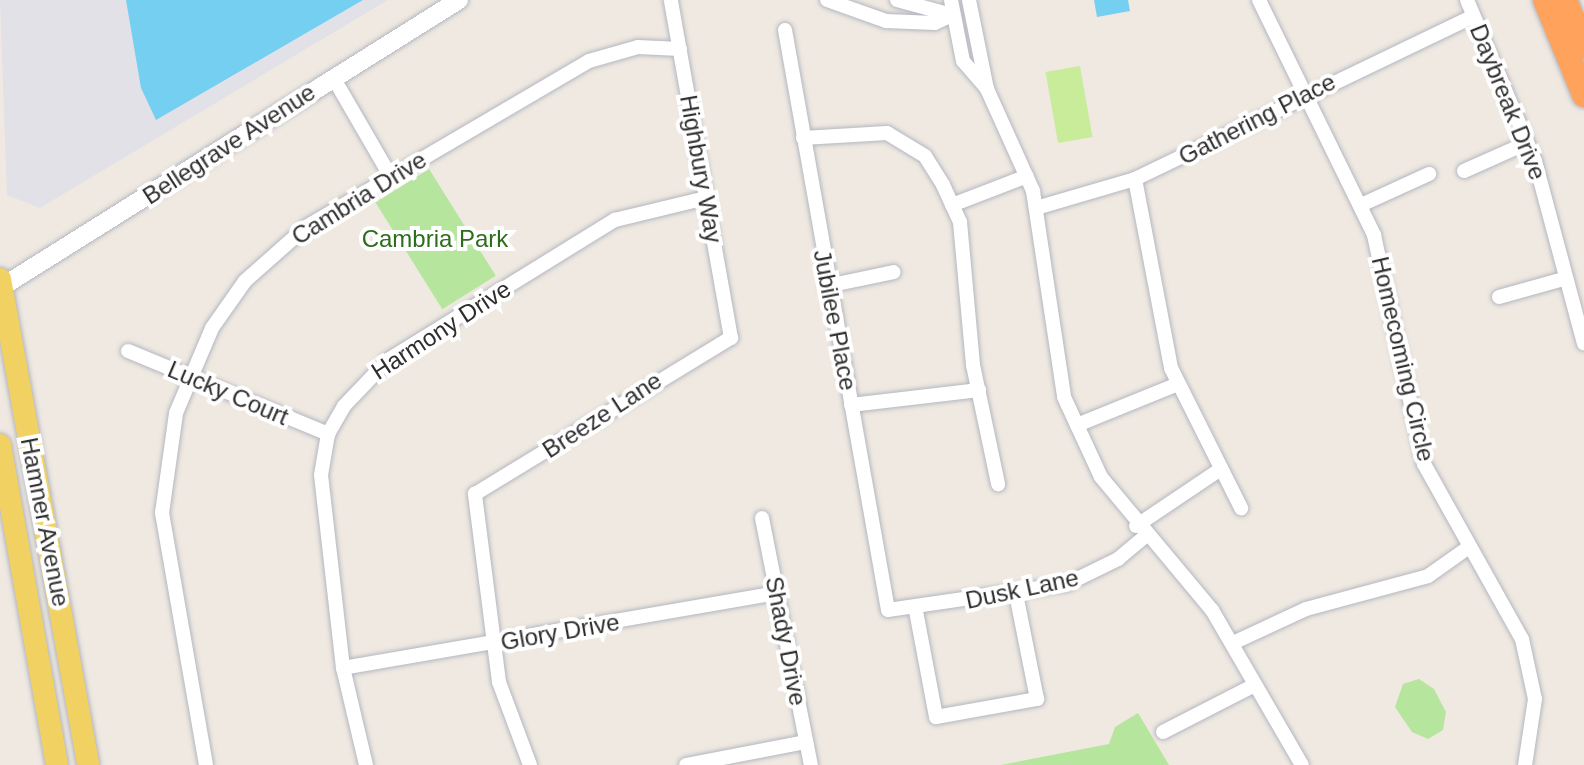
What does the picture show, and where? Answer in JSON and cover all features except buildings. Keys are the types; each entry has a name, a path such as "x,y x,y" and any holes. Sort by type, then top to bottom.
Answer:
{"highway":[{"path":"1545,0 1584,95"},
{"path":"1565,0 1584,46"}],"main road":[{"name":"Bellegrave Avenue","path":"0,285 459,0"},
{"name":"Hamner Avenue","path":"0,285 88,765"},
{"name":"Hamner Avenue","path":"0,445 57,765"}],"street":[{"name":"Highbury Way","path":"671,0 731,338"},
{"path":"827,0 886,21 935,23 952,8"},
{"path":"897,0 952,8"},
{"path":"969,0 987,89 1027,176 1036,208 1057,363 1077,425 1140,531 1195,586 1235,642 1255,685 1302,765"},
{"name":"Homecoming Circle","path":"1259,0 1361,205 1382,261 1424,464 1469,547 1515,621 1528,658 1534,730 1525,765"},
{"name":"Daybreak Drive","path":"1467,0 1527,143 1584,344"},
{"path":"952,8 966,69 987,89"},
{"name":"Gathering Place","path":"1036,208 1135,179 1473,16"},
{"name":"Jubilee Place","path":"785,30 827,286 888,610"},
{"name":"Cambria Drive","path":"206,765 162,513 176,413 212,328 245,281 306,227 589,61 638,47 680,49"},
{"path":"333,77 391,177"},
{"path":"803,138 869,129 906,140 925,156 952,205 971,288 979,390 998,484"},
{"path":"1464,171 1527,143"},
{"path":"1361,205 1429,174"},
{"path":"952,205 1027,176"},
{"path":"1135,179 1178,384 1218,471 1241,508"},
{"name":"Harmony Drive","path":"366,765 343,668 321,475 328,434 360,384 402,352 615,220 706,198"},
{"path":"827,286 894,272"},
{"path":"1499,297 1564,279"},
{"name":"Breeze Lane","path":"493,643 475,494 731,338"},
{"name":"Lucky Court","path":"128,351 328,434"},
{"path":"1077,425 1178,384"},
{"path":"851,405 979,390"},
{"name":"Dusk Lane","path":"888,610 916,611 1016,594 1086,577 1218,471"},
{"name":"Shady Drive","path":"762,518 811,765"},
{"path":"1235,642 1306,609 1428,576 1469,547"},
{"name":"Glory Drive","path":"343,668 777,593"},
{"path":"916,611 936,717 1037,699 1016,594"},
{"path":"493,643 530,765"},
{"path":"1163,732 1255,685"},
{"path":"686,765 806,742"}],"shaded area":[{"path":"0,0 388,0 40,208 7,195"}],"green space":[{"path":"1080,66 1093,137 1058,143 1046,72"},
{"name":"Cambria Park","path":"429,169 496,276 442,309 376,202"},
{"path":"1419,679 1434,689 1446,712 1443,730 1428,739 1412,732 1395,707 1403,684"},
{"path":"1138,713 1169,765 1001,765 1109,744 1115,727"}],"water":[{"path":"126,0 363,0 156,120 141,88"},
{"path":"1094,0 1128,0 1130,11 1097,17"}]}
